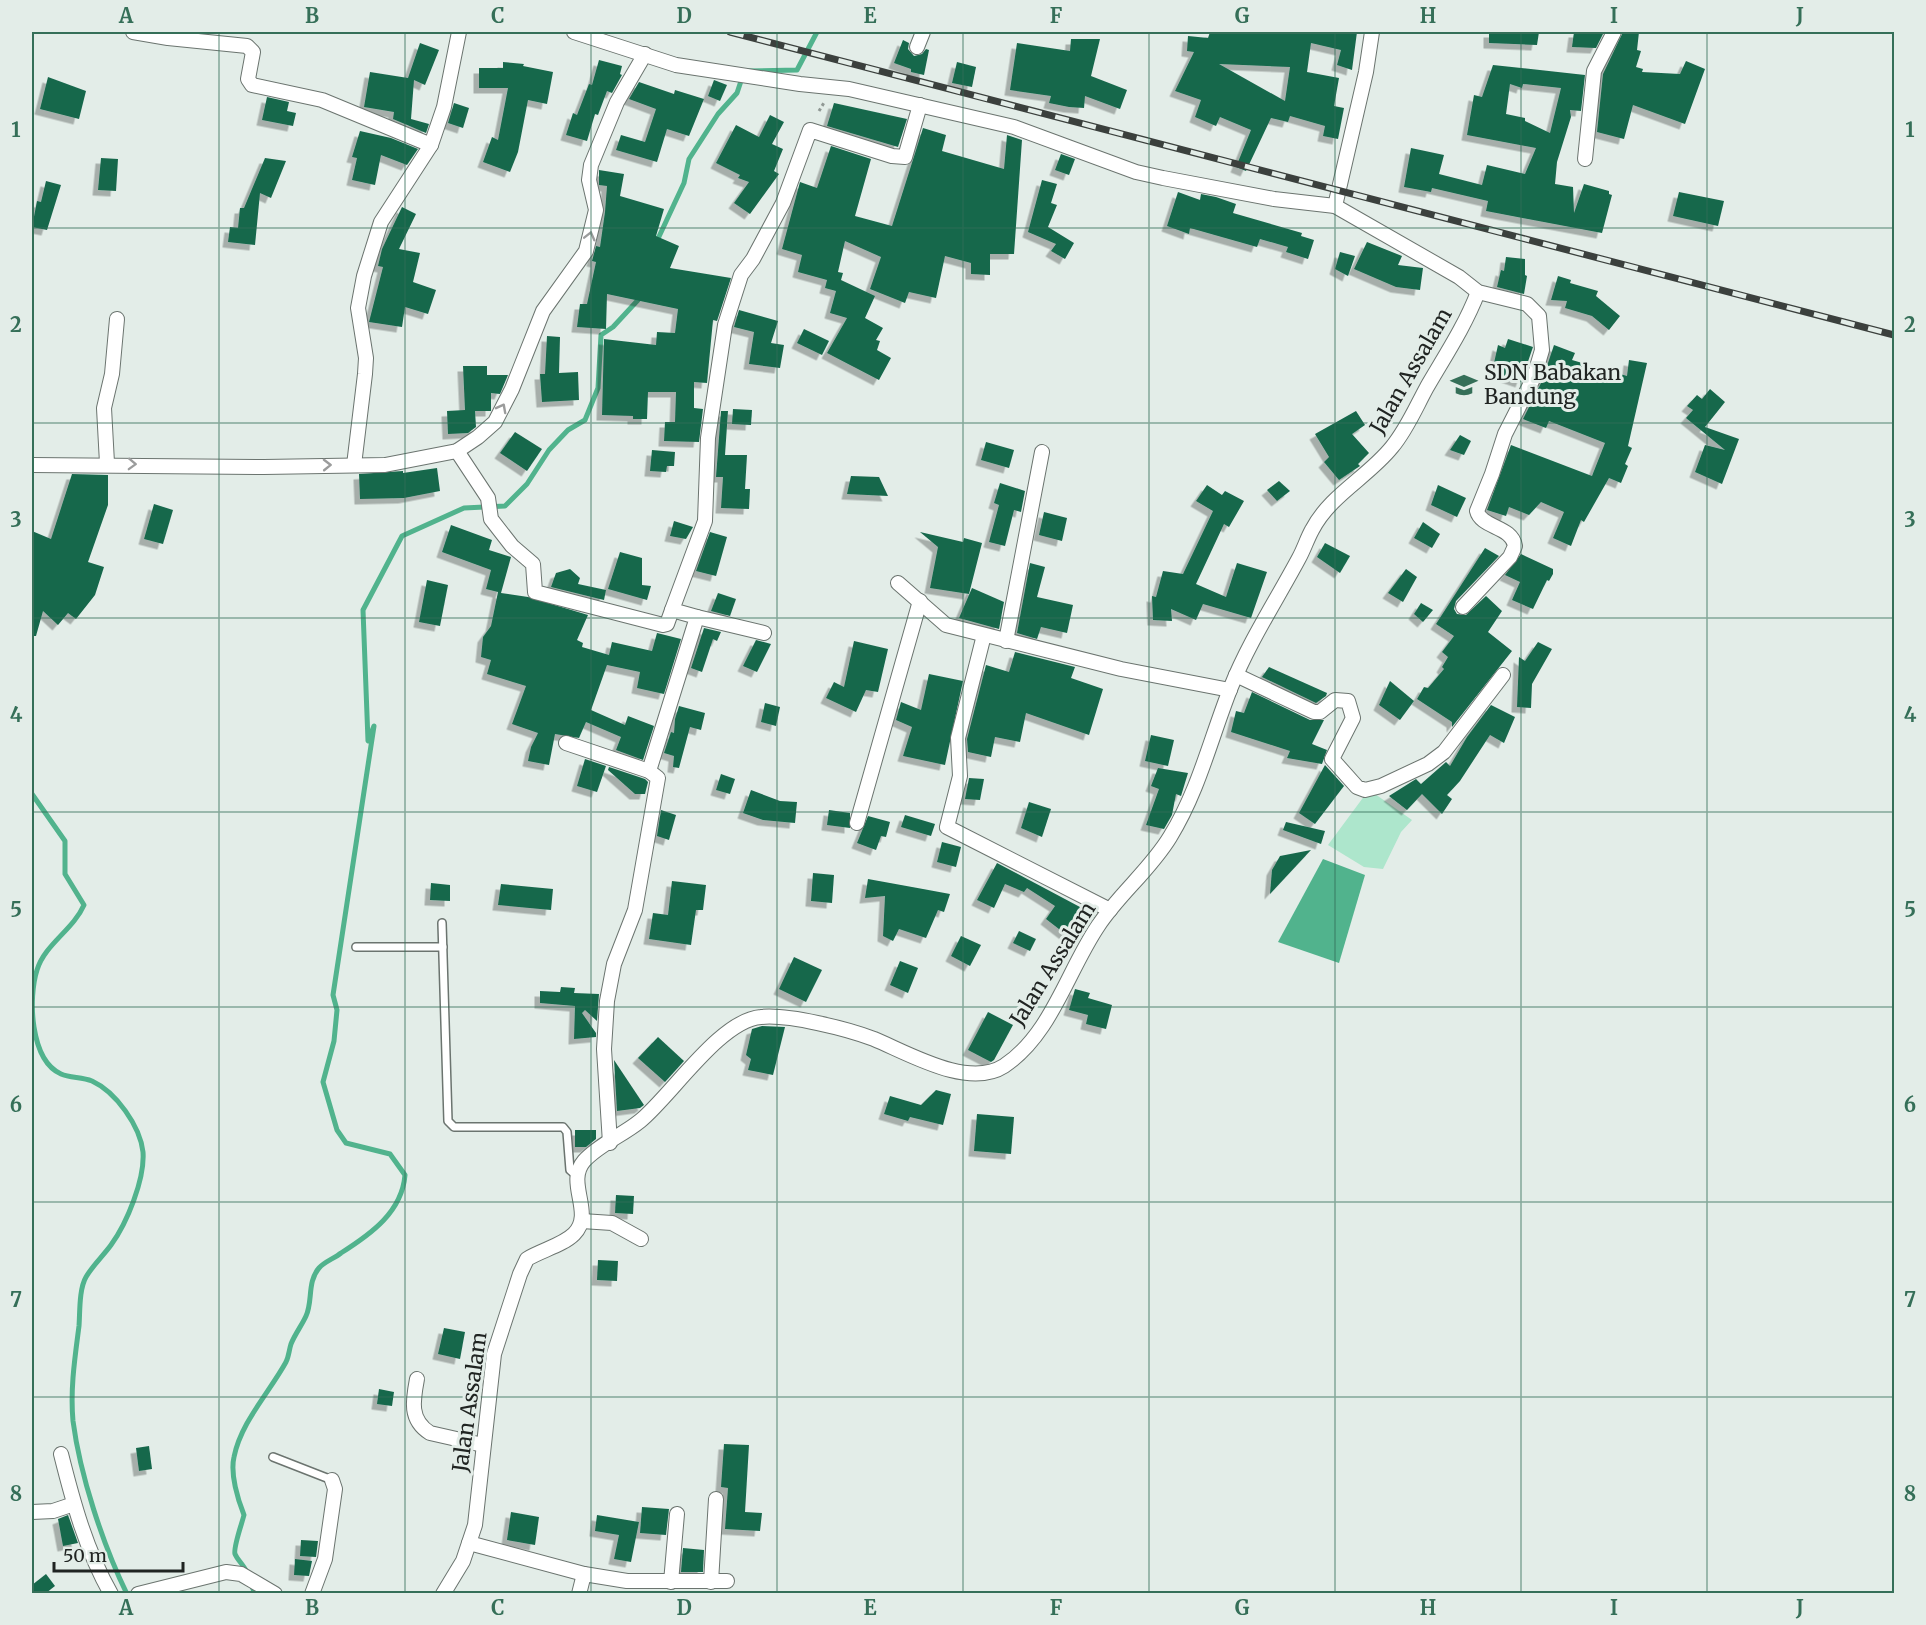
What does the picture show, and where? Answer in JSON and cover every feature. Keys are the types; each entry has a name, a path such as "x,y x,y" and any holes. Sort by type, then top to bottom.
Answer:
{"street":[{"path":"133,32 247,46 253,52 248,79 252,85 322,100 431,145"},
{"path":"354,465 366,358 358,308 364,276 381,222 431,145 444,107 456,58 459,32"},
{"path":"574,32 676,65 849,89 1032,132 1136,172 1274,199 1335,206 1459,277 1478,292 1527,304 1537,311 1542,350 1534,377 1505,434 1477,511 1480,517 1509,535 1515,542 1514,550 1463,607"},
{"path":"916,47 923,32"},
{"path":"1335,206 1366,72 1372,32"},
{"path":"1585,159 1594,71 1614,32"},
{"path":"32,465 107,463 264,467 385,465 457,451 478,437 495,422 512,389 543,311 586,251 596,210 590,180 591,165 617,102 645,54"},
{"path":"457,451 488,498 490,519 512,546 533,564 536,592 663,625 667,624 705,521 708,438 725,325 741,274 753,260 783,203 809,131 814,130 892,156 904,157 921,105"},
{"name":"Jalan Assalam","path":"577,1176 586,1158 643,1119 731,1030 749,1019 761,1016 845,1030 955,1071 978,1075 990,1073 1025,1048 1039,1032 1086,946 1110,910 1171,836 1209,754 1236,675 1313,528 1325,509 1379,462 1404,431 1469,314 1478,292"},
{"path":"107,463 104,408 112,374 117,320"},
{"path":"1006,640 1042,452"},
{"path":"898,583 946,625 1121,669 1230,690"},
{"path":"856,823 920,601"},
{"path":"672,610 764,633"},
{"path":"649,771 697,617"},
{"path":"984,635 958,738 960,776 947,827 1110,910"},
{"path":"1236,675 1314,712 1320,712 1335,700 1348,700 1353,718 1332,759 1357,787 1370,790 1439,757 1503,675"},
{"path":"566,743 649,771 658,778 635,910 614,964 606,1009 604,1079 610,1143"},
{"path":"577,1176 582,1221 612,1224 641,1239"},
{"name":"Jalan Assalam","path":"443,1593 463,1561 475,1526 494,1354 520,1274 528,1259 568,1239 578,1231 582,1221"},
{"path":"417,1379 412,1401 423,1429 430,1433 483,1445"},
{"path":"61,1454 74,1504 98,1570 111,1593"},
{"path":"312,1593 326,1559 335,1489 332,1480"},
{"path":"711,1582 716,1499"},
{"path":"32,1512 53,1511 74,1504"},
{"path":"671,1581 677,1514"},
{"path":"469,1543 584,1574 627,1581 727,1581"},
{"path":"138,1593 226,1572 241,1574 274,1593"},
{"path":"579,1593 584,1574"}],"lane":[{"path":"442,924 451,1125 563,1126 567,1132 570,1170 577,1176"},
{"path":"356,947 443,947"},
{"path":"273,1457 332,1480"}],"shaded area":[{"path":"1375,794 1412,820 1401,832 1383,869 1364,867 1328,845 1365,795"},
{"path":"1323,859 1365,875 1339,963 1278,942"}],"building":[{"path":"1210,32 1357,32 1352,70 1337,65 1341,50 1311,43 1307,72 1339,78 1334,106 1344,108 1338,139 1323,136 1325,126 1290,116 1288,122 1271,118 1246,171 1236,167 1251,130 1220,117 1216,126 1195,117 1201,100 1175,91 1194,52 1187,51 1188,36 1208,38","holes":["1219,64 1290,67 1285,101"]},
{"path":"1489,32 1539,32 1537,45 1489,43"},
{"path":"1574,32 1604,32 1596,48 1572,47"},
{"path":"1623,32 1639,32 1637,50 1641,51 1636,67 1643,69 1642,72 1680,74 1686,61 1705,69 1685,124 1633,105 1624,139 1597,132 1603,74"},
{"path":"1071,39 1100,39 1091,76 1127,90 1120,109 1085,96 1084,108 1069,107 1049,103 1051,96 1010,90 1017,43 1070,51"},
{"path":"903,40 909,43 908,49 914,56 922,54 926,49 929,50 924,75 911,72 911,69 894,63"},
{"path":"420,43 439,50 425,85 414,80 411,119 429,124 426,133 393,119 394,112 364,107 370,72 408,78"},
{"path":"599,60 622,66 620,74 622,75 612,93 607,91 598,115 595,114 587,141 566,135 573,113 577,115 589,84 592,85"},
{"path":"503,62 524,64 523,66 553,72 547,104 528,100 518,152 510,172 483,162 492,137 498,140 508,88 479,88 479,68 503,68"},
{"path":"957,62 976,67 972,87 952,83"},
{"path":"1493,65 1585,75 1581,111 1570,110 1571,117 1557,162 1555,184 1573,187 1574,213 1584,184 1609,191 1612,195 1602,233 1486,211 1488,201 1432,188 1431,192 1404,187 1411,148 1444,155 1439,174 1482,185 1487,165 1525,174 1536,148 1467,135 1474,95 1482,97","holes":["1510,84 1522,88 1523,84 1561,88 1550,133 1525,121 1525,118 1506,114"]},
{"path":"48,77 86,91 79,119 40,109"},
{"path":"714,80 727,85 720,101 708,96"},
{"path":"639,82 674,94 675,90 704,99 689,136 667,129 657,162 616,150 621,135 645,142 656,109 629,99"},
{"path":"267,97 289,102 287,111 296,113 293,126 262,120"},
{"path":"454,103 469,108 463,128 448,123"},
{"path":"834,103 907,119 898,147 827,126"},
{"path":"770,115 784,122 772,144 783,149 774,171 779,174 750,214 734,203 749,182 738,178 740,175 716,163 736,125 759,137"},
{"path":"923,128 946,135 942,151 1004,169 1007,135 1022,140 1014,254 990,254 990,275 971,274 971,263 945,256 936,298 909,292 905,303 870,289 881,257 845,241 838,272 843,273 841,280 875,296 865,318 883,328 876,340 880,341 877,350 891,358 879,380 827,353 847,318 830,313 836,291 825,288 827,280 798,272 802,255 782,249 800,182 817,188 831,146 871,159 855,216 892,226"},
{"path":"360,131 391,138 418,149 407,165 381,155 375,185 352,180 357,158 352,157"},
{"path":"1061,154 1075,159 1069,175 1055,170"},
{"path":"101,158 118,159 116,191 98,190"},
{"path":"265,158 286,161 271,198 260,193 255,245 228,242 230,227 238,228 240,208 244,208"},
{"path":"599,170 624,174 620,196 664,209 656,236 679,246 670,268 731,278 717,321 713,320 707,383 694,382 694,408 703,409 699,442 664,441 665,422 675,422 676,392 648,392 647,419 602,415 604,339 656,345 657,332 675,333 678,309 607,294 606,329 577,327 580,304 587,304 596,262 592,261 596,246 600,247 605,212 607,186 599,185"},
{"path":"1042,180 1057,184 1051,203 1057,205 1048,227 1074,243 1065,259 1051,251 1056,244 1028,232"},
{"path":"46,181 61,185 47,230 32,227 37,201 41,202"},
{"path":"1178,192 1200,200 1201,194 1216,197 1236,204 1233,213 1302,233 1301,236 1314,240 1308,259 1286,252 1288,247 1260,239 1257,247 1190,228 1189,234 1167,226"},
{"path":"1679,192 1724,201 1718,226 1673,216"},
{"path":"402,207 416,214 399,249 420,253 413,282 436,290 428,314 405,307 402,327 369,322 383,267 378,266 382,249"},
{"path":"1367,242 1402,256 1398,265 1423,268 1420,290 1396,287 1354,269"},
{"path":"1340,252 1355,256 1348,276 1335,269"},
{"path":"1506,257 1525,259 1525,275 1527,276 1524,294 1497,287 1501,270 1504,271"},
{"path":"1558,276 1571,280 1570,283 1598,291 1596,296 1620,316 1609,330 1592,316 1565,308 1567,301 1551,300"},
{"path":"739,310 778,321 771,343 784,345 780,368 749,364 754,332 734,327"},
{"path":"804,329 829,341 822,355 797,343"},
{"path":"547,336 560,337 559,373 578,372 579,400 542,402 540,374 545,374"},
{"path":"1508,339 1533,347 1521,382 1492,372 1498,345 1505,348"},
{"path":"1554,345 1575,353 1572,360 1627,376 1629,360 1647,363 1628,446 1632,448 1625,464 1628,466 1621,483 1609,478 1584,522 1581,520 1571,546 1553,538 1564,512 1541,502 1529,515 1509,507 1506,516 1487,510 1511,445 1592,476 1605,443 1549,421 1546,428 1523,419 1542,381"},
{"path":"463,366 487,366 487,375 508,375 500,394 491,393 491,411 475,411 476,427 468,433 448,434 447,411 465,410"},
{"path":"1710,389 1725,402 1705,427 1739,439 1722,484 1695,472 1705,445 1725,450 1686,418 1693,410 1687,406 1697,395 1702,399"},
{"path":"733,409 752,410 751,425 732,424"},
{"path":"721,411 728,411 725,455 747,455 745,489 750,489 749,509 721,508 723,477 716,477"},
{"path":"1356,411 1365,425 1352,434 1369,453 1358,464 1360,466 1339,480 1324,462 1329,457 1315,434"},
{"path":"515,432 542,449 527,471 500,453"},
{"path":"1460,435 1471,441 1464,455 1450,450"},
{"path":"986,442 1014,450 1009,468 981,460"},
{"path":"652,450 675,452 674,466 667,466 666,472 650,471"},
{"path":"437,468 440,491 404,498 360,499 359,474 403,471 403,473"},
{"path":"72,474 108,475 108,505 88,562 104,567 95,595 76,619 68,613 58,625 43,611 36,636 32,636 32,531 51,539"},
{"path":"851,476 879,477 888,496 847,494"},
{"path":"1279,481 1290,491 1277,501 1267,490"},
{"path":"1000,483 1025,491 1021,512 1014,510 1005,546 989,542 999,505 994,503"},
{"path":"1207,485 1222,495 1225,491 1244,501 1229,527 1224,524 1196,584 1226,597 1237,563 1267,572 1251,618 1203,604 1196,620 1171,609 1172,621 1153,620 1152,596 1156,597 1163,571 1183,574 1213,511 1196,501"},
{"path":"1438,485 1466,498 1457,517 1431,505"},
{"path":"154,504 173,510 163,544 144,539"},
{"path":"1044,512 1067,518 1062,541 1039,535"},
{"path":"674,521 693,527 686,539 670,536"},
{"path":"1423,522 1440,534 1432,548 1414,538"},
{"path":"451,525 492,540 489,550 511,557 501,593 528,597 588,615 577,640 583,643 582,647 609,655 612,642 652,651 657,633 681,639 664,694 637,688 640,672 607,665 591,710 625,725 628,716 654,726 643,760 616,750 621,737 586,722 579,738 555,734 549,765 528,761 531,747 538,733 512,724 526,686 487,674 491,660 481,657 483,637 491,626 498,592 486,589 491,570 442,552"},
{"path":"710,532 727,537 716,576 696,571"},
{"path":"920,532 963,542 964,538 982,543 969,594 930,588 938,547"},
{"path":"1325,543 1350,556 1340,573 1317,557"},
{"path":"1485,548 1499,556 1456,601 1454,609 1457,614 1466,615 1486,596 1502,611 1488,632 1512,651 1452,727 1452,722 1417,699 1424,687 1428,688 1444,669 1442,667 1448,657 1442,652 1454,636 1436,624"},
{"path":"620,552 642,558 642,585 651,586 647,600 608,589"},
{"path":"1521,554 1553,569 1553,574 1549,581 1547,580 1533,609 1512,600 1520,582 1505,575"},
{"path":"1030,563 1045,567 1037,597 1073,605 1067,633 1041,627 1037,639 1017,633"},
{"path":"570,569 580,578 578,584 606,590 604,600 551,587 556,573"},
{"path":"1406,569 1417,577 1403,602 1388,593"},
{"path":"427,580 448,585 440,626 419,622"},
{"path":"972,588 1004,602 999,629 959,618"},
{"path":"718,593 736,599 730,616 711,611"},
{"path":"1421,603 1433,610 1423,622 1414,614"},
{"path":"704,628 721,632 717,641 713,639 702,672 691,668"},
{"path":"756,640 771,644 757,672 743,666"},
{"path":"854,641 888,649 878,692 866,690 856,712 826,698 834,682 844,687"},
{"path":"1538,642 1552,649 1532,684 1531,708 1517,707 1519,657 1525,661"},
{"path":"1015,652 1075,667 1071,678 1103,689 1089,735 1026,713 1020,742 995,737 991,757 968,752 967,739 986,665 1009,672"},
{"path":"1269,667 1327,693 1326,696 1316,703 1262,677"},
{"path":"929,674 963,681 945,765 903,756 912,727 896,720 901,702 921,710"},
{"path":"1390,681 1414,701 1400,720 1379,705"},
{"path":"1252,692 1310,720 1324,720 1312,744 1327,750 1322,764 1287,758 1290,751 1231,732 1236,711 1244,713"},
{"path":"765,703 780,707 776,726 761,722"},
{"path":"1491,705 1515,717 1504,743 1490,735 1460,781 1447,795 1452,799 1442,814 1422,794 1407,810 1389,796 1416,779 1421,784 1446,762 1450,766 1467,737"},
{"path":"679,706 705,713 701,730 690,727 679,768 673,767 674,756 664,753 671,732 674,733"},
{"path":"1151,735 1174,740 1168,766 1145,761"},
{"path":"585,759 606,766 597,792 577,786"},
{"path":"1325,765 1344,786 1315,824 1299,813"},
{"path":"609,767 645,779 648,782 645,794 635,794 608,770"},
{"path":"1158,768 1188,773 1181,796 1176,794 1172,815 1164,829 1146,825 1159,789 1151,786"},
{"path":"721,774 735,779 730,794 716,790"},
{"path":"969,778 984,779 980,800 965,799"},
{"path":"751,790 780,801 797,802 795,823 763,820 743,813"},
{"path":"1029,802 1051,809 1042,837 1021,828"},
{"path":"661,810 676,815 669,840 657,836"},
{"path":"829,810 850,813 850,828 827,825"},
{"path":"905,815 935,824 931,836 901,827"},
{"path":"868,816 890,822 886,837 881,836 876,850 857,843"},
{"path":"1286,822 1325,831 1321,844 1283,830"},
{"path":"942,842 961,847 956,867 937,862"},
{"path":"1311,850 1270,894 1272,870 1280,856"},
{"path":"997,863 1095,915 1077,943 1046,919 1055,906 1027,888 1024,892 1005,884 994,908 977,900"},
{"path":"813,873 834,875 832,903 811,901"},
{"path":"868,879 950,894 944,912 938,910 926,938 899,929 893,941 883,936 885,896 865,898"},
{"path":"672,881 706,885 703,910 696,910 691,945 649,939 653,913 668,915"},
{"path":"431,883 450,885 450,901 430,900"},
{"path":"501,884 553,889 551,910 498,905"},
{"path":"1019,931 1036,939 1030,951 1013,943"},
{"path":"961,936 981,945 970,966 951,956"},
{"path":"794,957 822,970 806,1002 779,989"},
{"path":"900,961 918,968 908,993 890,985"},
{"path":"561,987 575,988 574,993 599,994 597,1021 585,1010 582,1013 596,1033 596,1037 574,1039 575,1006 540,1003 540,991 560,992"},
{"path":"1075,989 1090,993 1088,998 1112,1005 1106,1029 1086,1024 1088,1015 1069,1010"},
{"path":"988,1012 1013,1025 991,1062 968,1050"},
{"path":"762,1026 785,1027 773,1075 748,1070 751,1059 746,1055 752,1029"},
{"path":"658,1037 684,1061 665,1082 638,1058"},
{"path":"614,1060 644,1105 640,1108 617,1111"},
{"path":"936,1090 951,1094 943,1125 910,1117 908,1121 884,1114 890,1096 921,1105"},
{"path":"977,1114 1014,1117 1011,1154 974,1151"},
{"path":"575,1130 596,1130 596,1139 586,1147 575,1147"},
{"path":"616,1195 634,1196 633,1214 615,1213"},
{"path":"598,1260 618,1261 617,1281 597,1280"},
{"path":"444,1328 465,1332 460,1359 438,1354"},
{"path":"379,1389 394,1392 392,1406 377,1404"},
{"path":"724,1444 749,1445 745,1512 762,1513 760,1531 725,1529 728,1488 721,1487"},
{"path":"149,1446 152,1469 139,1471 136,1448"},
{"path":"642,1507 669,1509 666,1535 640,1533"},
{"path":"511,1512 539,1517 535,1545 507,1540"},
{"path":"68,1515 78,1543 63,1546 58,1519"},
{"path":"597,1515 639,1522 631,1562 614,1559 619,1535 595,1531"},
{"path":"301,1540 318,1541 316,1557 300,1556"},
{"path":"683,1548 704,1550 703,1572 681,1572"},
{"path":"295,1559 312,1561 309,1576 294,1575"},
{"path":"46,1574 55,1586 46,1593 32,1593 32,1585"}],"waterway":[{"path":"747,71 797,70 817,32"},
{"path":"656,243 684,183 689,159 718,114 737,93 742,78"},
{"path":"248,1575 235,1554 236,1541 244,1515 237,1495 233,1471 238,1444 249,1420 288,1358 291,1344 308,1310 315,1273 383,1221 398,1200 405,1175 390,1154 346,1143 337,1130 323,1082 334,1041 337,1010 333,995 374,726 368,741 363,610 402,536 464,508 505,506 527,484 549,450 568,430 585,420 598,388 601,335 613,327 638,300 640,294"},
{"path":"32,794 65,841 65,874 84,905 73,922 46,952 37,970 32,1012 37,1042 51,1067 61,1074 92,1081 118,1101 137,1131 143,1152 141,1175 129,1213 117,1236 84,1282 81,1294 72,1409 76,1442 87,1487 101,1532 127,1594"},
{"path":"251,1584 255,1594"}],"railway":[{"path":"730,32 1894,335"}],"place":[{"name":"SDN Babakan Bandung","path":"1464,385"}]}
